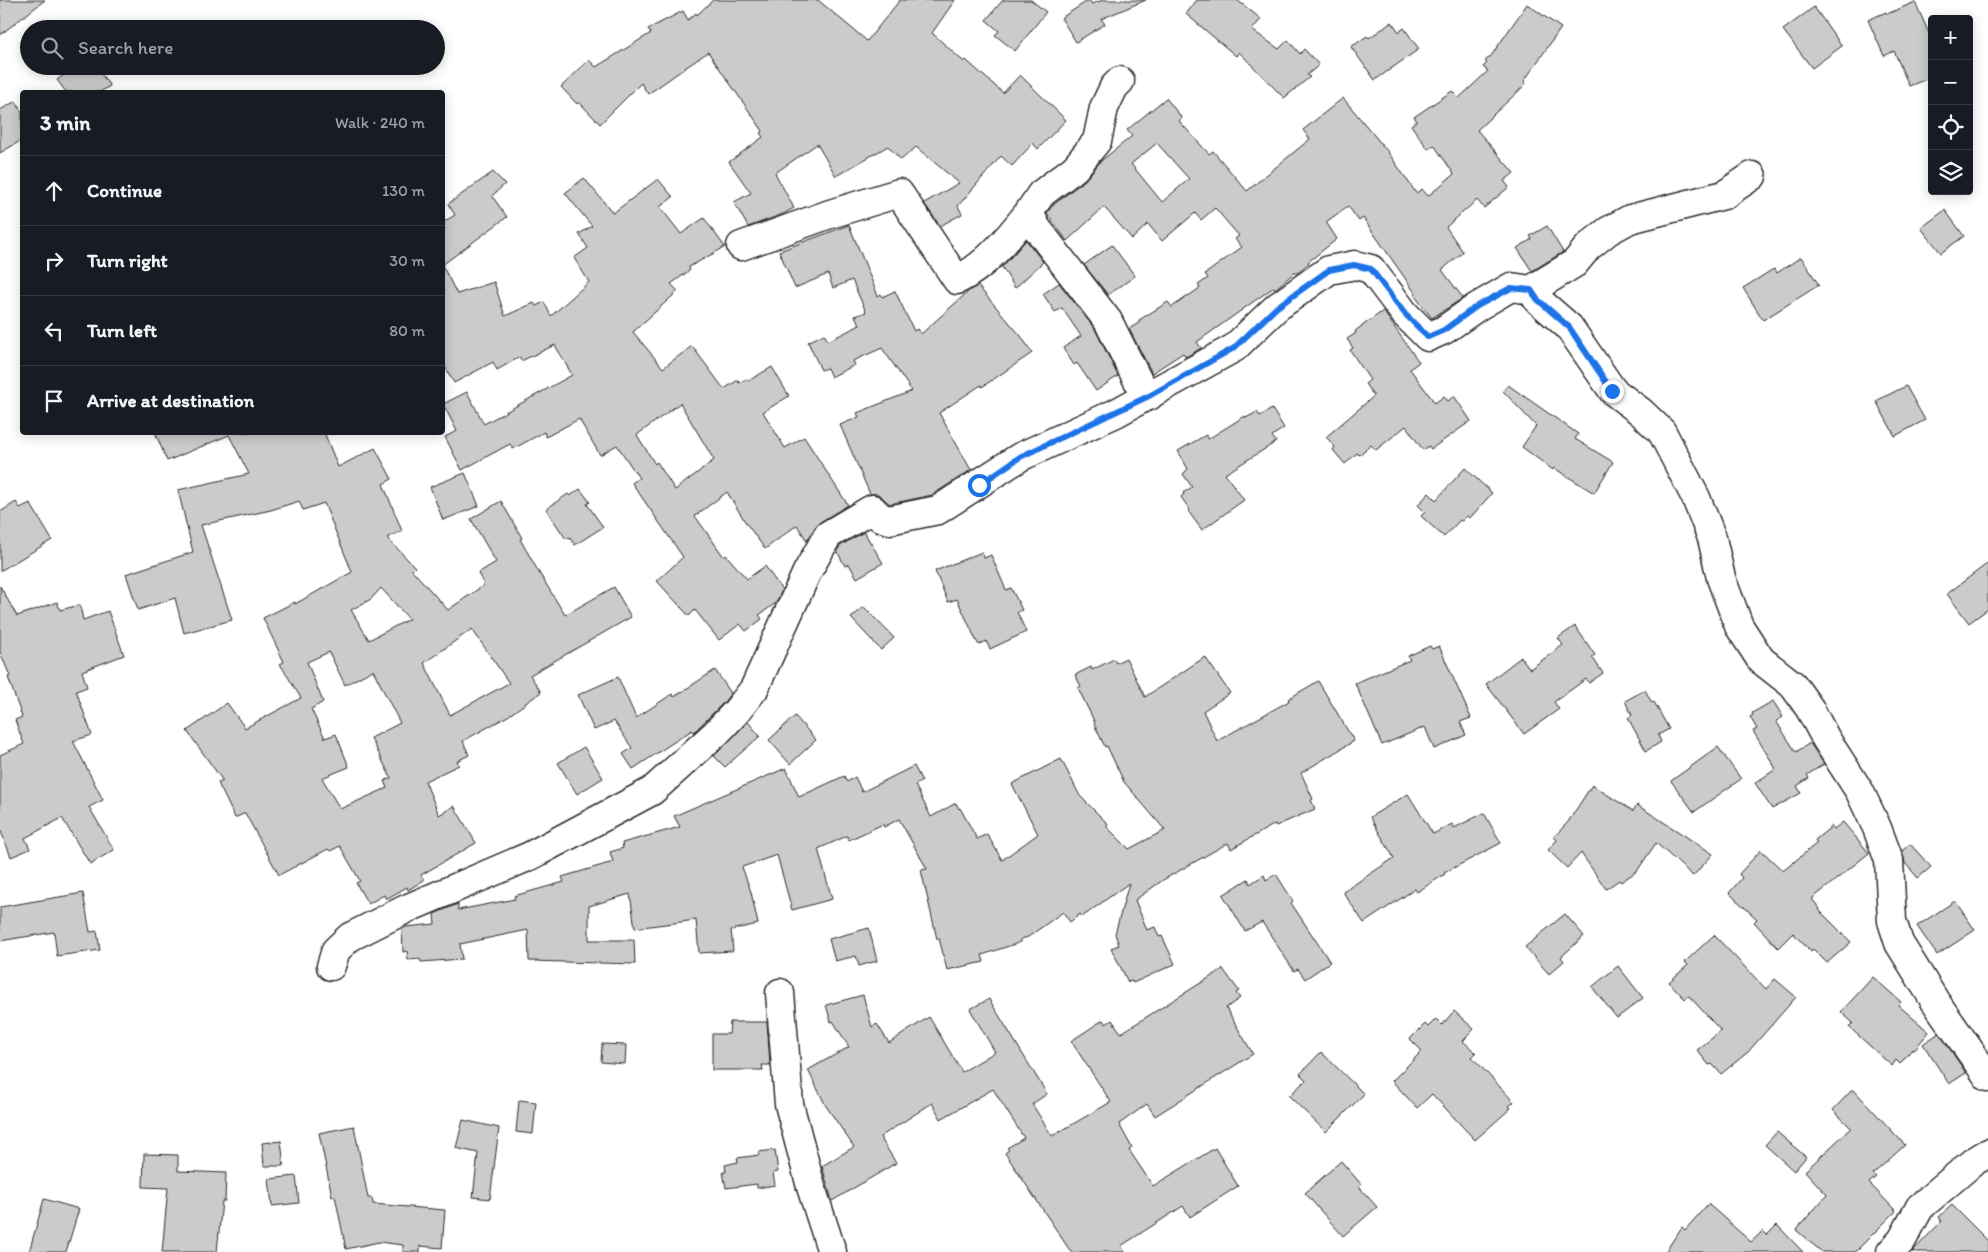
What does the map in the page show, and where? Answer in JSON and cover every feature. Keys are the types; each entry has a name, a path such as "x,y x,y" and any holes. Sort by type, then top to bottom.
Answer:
{"street":[{"path":"741,246 830,214 899,193 956,280 970,274 1006,240 1041,194 1075,168 1097,141 1104,108 1114,87 1120,81"},
{"path":"331,966 336,950 350,937 406,909 530,856 624,807 658,786 723,726 754,689 807,572 828,535 872,509 880,517 889,520 938,510 1020,457 1149,396 1234,348 1277,307 1329,270 1354,265 1371,269 1405,314 1428,337 1444,330 1477,306 1511,288 1531,290 1575,263 1588,247 1608,231 1630,219 1724,194 1752,176"},
{"path":"1028,212 1036,227 1108,320 1137,379 1149,396"},
{"path":"1531,290 1537,299 1569,327 1612,391 1641,412 1662,432 1696,498 1712,538 1721,578 1739,626 1761,660 1793,685 1810,709 1826,739 1860,792 1877,828 1889,860 1892,921 1899,943 1935,1001 1988,1077"},
{"path":"780,993 789,1104 811,1187 832,1252"},
{"path":"1891,1252 1902,1240 1920,1208 1973,1162 1988,1153"}],"building":[{"path":"0,0 45,0 0,35"},
{"path":"713,0 818,0 867,41 900,0 955,0 932,33 1003,93 1020,75 1066,120 1038,149 1033,143 1012,166 1001,156 958,206 962,214 940,226 924,203 959,183 916,147 901,160 888,146 836,176 817,144 775,173 794,208 748,227 734,202 751,193 729,162 763,137 760,133 763,131 708,52 648,94 641,83 600,124 579,102 577,104 561,87 589,60 596,67 651,33 648,29 683,11 688,20 696,13 697,15"},
{"path":"1003,0 1031,0 1046,12 1015,51 995,35 999,31 986,20"},
{"path":"1089,0 1092,4 1103,0 1146,0 1101,19 1105,24 1076,42 1061,18"},
{"path":"1197,0 1237,0 1261,19 1252,30 1279,49 1288,40 1300,54 1304,49 1319,65 1307,75 1310,77 1284,98 1239,52 1236,56 1186,14"},
{"path":"1915,2 1928,31 1928,79 1909,86 1894,51 1884,56 1868,20 1886,12 1887,14"},
{"path":"1527,4 1561,28 1524,81 1526,84 1477,130 1514,173 1504,181 1509,187 1484,208 1477,200 1446,227 1463,252 1442,270 1463,298 1432,318 1414,295 1416,294 1363,218 1359,221 1348,206 1326,222 1337,239 1309,263 1275,289 1274,287 1197,342 1201,348 1186,357 1183,353 1152,373 1129,329 1140,322 1139,320 1168,302 1172,307 1200,288 1198,285 1208,278 1205,274 1242,247 1235,239 1239,236 1215,208 1201,220 1195,213 1162,241 1148,224 1132,239 1104,207 1067,241 1047,213 1053,205 1085,180 1101,161 1132,136 1127,130 1166,98 1182,118 1179,121 1209,154 1213,151 1247,191 1310,139 1303,130 1343,98 1388,152 1416,193 1422,189 1428,196 1454,174 1434,145 1428,149 1411,125 1417,121 1414,117 1452,91 1459,98 1488,71 1483,67 1487,63 1485,61 1491,56","holes":["1157,143 1189,179 1162,202 1131,164"]},
{"path":"1814,7 1842,46 1812,68 1783,30"},
{"path":"1392,22 1399,32 1404,28 1419,49 1375,80 1351,47 1367,36 1369,38"},
{"path":"64,75 102,75 110,86 103,90 64,90 57,80"},
{"path":"16,101 20,109 20,141 0,153 0,110"},
{"path":"493,172 505,184 492,196 507,217 445,263 445,221 455,215 448,204"},
{"path":"584,178 613,213 658,179 673,197 660,207 681,234 704,218 725,247 689,267 690,270 671,284 678,291 633,332 663,368 692,346 724,389 738,380 739,383 746,379 748,381 772,367 789,396 763,412 785,448 804,437 848,505 820,522 807,541 797,525 765,549 727,492 695,516 724,557 726,555 747,579 765,566 782,590 776,603 759,615 762,619 746,631 740,624 719,640 695,610 689,616 657,581 683,557 632,483 639,478 617,445 600,455 579,419 546,437 544,432 513,449 510,444 462,470 445,437 457,431 445,408 445,403 467,392 484,424 572,375 555,345 521,361 520,357 497,370 493,362 454,383 445,366 445,271 457,294 494,282 505,316 534,303 536,306 544,302 551,316 589,282 574,258 588,248 579,234 592,226 565,193","holes":["680,403 714,460 675,490 657,462 655,464 637,435"]},
{"path":"1945,210 1964,236 1941,253 1921,228"},
{"path":"849,225 878,296 881,294 882,297 895,291 914,331 917,329 921,334 970,290 978,286 1021,336 1032,353 939,413 971,470 932,495 890,504 878,494 870,494 840,425 859,417 857,413 912,391 882,348 853,361 855,365 831,377 827,368 821,370 808,342 824,334 828,341 860,325 855,316 866,312 852,280 833,288 828,274 795,288 779,251"},
{"path":"1547,226 1563,252 1532,271 1517,248 1532,239 1530,236"},
{"path":"1026,240 1043,262 1015,288 1002,267"},
{"path":"1112,245 1135,276 1108,295 1084,265"},
{"path":"1801,257 1819,285 1763,320 1743,288 1772,270 1775,269 1777,273"},
{"path":"1059,283 1095,329 1118,376 1096,391 1077,363 1074,365 1063,348 1081,336 1062,308 1055,312 1043,294"},
{"path":"1383,311 1419,362 1410,369 1435,403 1444,396 1448,401 1454,396 1471,421 1431,449 1429,446 1423,450 1406,426 1376,450 1371,445 1359,455 1357,453 1345,464 1333,450 1335,447 1326,437 1374,396 1365,384 1370,380 1350,350 1353,348 1347,339"},
{"path":"1508,385 1578,434 1575,439 1613,462 1594,493 1554,468 1553,470 1522,447 1536,426 1503,391"},
{"path":"1906,386 1925,420 1895,436 1876,401"},
{"path":"1272,409 1284,428 1272,436 1276,442 1225,474 1244,500 1202,530 1188,511 1190,510 1181,497 1183,493 1192,487 1183,474 1188,469 1178,451 1206,435 1208,439 1245,416 1246,418 1257,412 1260,416"},
{"path":"156,435 229,435 167,461"},
{"path":"229,435 325,435 338,467 375,448 392,479 383,484 402,531 387,538 415,567 412,570 448,610 484,585 478,573 496,562 471,519 501,501 522,538 520,539 565,615 614,587 631,617 530,675 541,692 508,716 463,741 469,755 457,761 459,765 425,781 439,815 454,806 476,843 421,875 424,880 408,890 407,887 386,899 384,895 368,904 356,883 360,881 340,846 330,851 328,849 279,875 245,813 235,818 218,783 223,781 187,731 227,703 245,728 301,698 280,664 284,662 263,618 295,602 295,604 352,572 324,503 303,510 299,501 271,510 201,525 232,620 184,633 175,598 138,610 126,574 193,552 178,490 249,474","holes":["381,588 409,619 369,640 351,610 371,599","472,629 509,683 450,715 424,663","329,652 345,685 373,670 400,723 371,738 391,778 384,781 387,788 340,809 322,778 349,767 336,734 325,738 311,709 323,702 307,662"]},
{"path":"1465,468 1492,493 1470,518 1466,516 1462,521 1460,520 1444,537 1421,516 1425,512 1418,505 1429,493 1436,500"},
{"path":"465,473 479,506 443,520 430,487"},
{"path":"580,489 590,502 587,504 603,527 575,545 569,537 566,539 546,509 568,494 570,496"},
{"path":"16,502 20,508 30,503 52,540 0,571 0,512"},
{"path":"864,532 883,563 857,578 849,564 845,566 837,551 840,546"},
{"path":"982,552 984,558 991,555 1006,590 1011,588 1022,610 1017,612 1026,632 990,649 986,641 979,645 957,599 948,602 935,571"},
{"path":"1988,563 1988,609 1969,623 1947,594"},
{"path":"0,586 17,616 57,602 60,610 80,605 83,620 108,611 124,655 82,671 87,687 76,691 92,735 73,741 103,800 89,807 114,850 90,864 62,818 25,838 30,849 11,857 0,829 0,755 24,744 15,720 22,717 8,677 10,676 0,652"},
{"path":"864,607 894,638 881,650 851,618"},
{"path":"1575,626 1595,655 1592,657 1603,673 1589,683 1586,679 1554,702 1559,709 1524,734 1486,684 1521,657 1530,669 1563,645 1558,638"},
{"path":"1430,646 1432,649 1439,646 1471,718 1460,722 1466,735 1434,749 1425,727 1382,745 1355,683 1410,660 1408,656"},
{"path":"1205,657 1230,693 1203,711 1217,741 1289,701 1288,699 1318,681 1354,741 1301,773 1313,799 1311,800 1315,809 1276,826 1275,824 1231,849 1228,843 1163,880 1135,900 1147,930 1155,927 1159,937 1162,936 1175,964 1133,983 1132,981 1128,982 1111,948 1119,945 1115,934 1129,883 1082,917 1080,914 1070,922 1063,912 1028,937 1021,939 1021,942 982,955 984,962 947,970 939,938 937,939 921,870 927,869 899,819 884,827 883,824 849,840 847,836 818,849 832,899 792,910 777,855 742,867 751,892 758,924 731,930 733,951 699,953 696,920 635,928 630,894 589,906 589,940 634,940 635,964 529,961 528,930 460,944 462,959 421,962 420,959 408,960 407,951 403,952 402,929 406,927 435,924 434,914 458,904 458,910 515,899 514,896 564,882 562,877 613,862 610,852 623,848 622,843 680,827 674,816 786,768 799,797 844,776 847,782 855,777 862,792 914,766 922,781 915,785 931,817 956,803 977,839 987,834 1002,860 1038,834 1012,784 1061,759 1080,796 1108,824 1106,826 1129,849 1165,830 1124,782 1094,724 1078,688 1081,686 1075,675 1091,667 1092,670 1114,659 1116,663 1126,658 1145,697"},
{"path":"715,670 731,693 724,702 694,732 692,730 633,769 623,754 632,748 614,721 594,730 578,695 618,677 636,718 672,694 674,697"},
{"path":"1645,690 1669,729 1658,735 1661,742 1646,751 1628,718 1632,715 1625,701"},
{"path":"1773,701 1783,717 1776,721 1796,752 1810,743 1824,764 1807,775 1809,778 1797,786 1801,793 1772,809 1755,783 1776,769 1753,731 1757,729 1750,717 1753,715 1752,713"},
{"path":"795,716 816,740 790,764 769,740"},
{"path":"748,722 760,736 725,767 714,756"},
{"path":"584,747 603,778 577,794 558,763"},
{"path":"1718,747 1741,779 1694,812 1671,781"},
{"path":"1592,785 1633,811 1637,805 1713,854 1693,876 1656,843 1637,871 1606,889 1581,853 1567,868 1548,850 1557,840 1554,837 1568,822"},
{"path":"1408,794 1433,834 1452,824 1454,828 1484,813 1501,843 1444,873 1417,892 1415,889 1364,923 1343,892 1394,858 1370,817"},
{"path":"1843,822 1869,853 1812,899 1819,910 1851,942 1827,963 1813,949 1811,952 1793,933 1778,948 1754,922 1757,919 1729,893 1742,878 1739,874 1761,850 1783,871 1817,843 1815,840 1832,826 1834,829"},
{"path":"1910,844 1931,867 1918,878 1905,863 1902,851"},
{"path":"1276,874 1293,901 1291,903 1330,962 1305,979 1298,969 1294,971 1262,922 1245,931 1223,895 1248,879 1250,884 1264,875 1266,880"},
{"path":"83,893 90,932 97,931 100,950 57,956 54,932 0,941 0,907"},
{"path":"1955,901 1975,930 1937,955 1917,926"},
{"path":"1565,914 1584,936 1561,957 1564,961 1549,974 1525,947"},
{"path":"869,928 877,961 859,966 856,956 835,961 829,939"},
{"path":"1714,935 1766,989 1775,979 1796,997 1748,1052 1721,1074 1712,1064 1709,1065 1697,1050 1721,1031 1689,996 1685,999 1669,982 1688,965 1685,962"},
{"path":"1618,966 1643,998 1617,1018 1592,987"},
{"path":"1223,969 1239,991 1236,993 1240,998 1226,1008 1253,1054 1155,1116 1147,1104 1119,1124 1132,1148 1129,1150 1153,1186 1215,1148 1238,1186 1190,1217 1183,1206 1121,1246 1125,1252 1071,1252 1005,1153 1009,1150 1007,1148 1024,1138 993,1089 941,1119 932,1103 880,1137 896,1163 832,1201 822,1166 854,1147 826,1106 808,1070 849,1047 833,1021 831,1022 826,1005 863,995 872,1027 877,1024 889,1043 929,1017 962,1072 995,1052 970,1009 989,999 1047,1094 1032,1104 1052,1136 1111,1102 1071,1041 1103,1020 1106,1024 1112,1020 1121,1033"},
{"path":"1873,977 1901,1002 1898,1005 1929,1032 1900,1064 1896,1060 1892,1066 1849,1027 1853,1023 1841,1012"},
{"path":"1454,1011 1474,1029 1463,1041 1476,1053 1472,1057 1514,1102 1509,1106 1511,1108 1475,1140 1432,1094 1417,1108 1392,1081 1422,1051 1410,1039 1425,1024 1428,1027 1436,1019 1442,1025"},
{"path":"730,1022 767,1022 770,1065 762,1065 763,1070 712,1070 712,1034 729,1034"},
{"path":"1939,1033 1966,1073 1949,1084 1923,1044"},
{"path":"602,1044 626,1045 625,1064 601,1062"},
{"path":"1321,1052 1364,1094 1326,1132 1289,1096 1306,1080 1300,1074"},
{"path":"1853,1089 1905,1145 1873,1174 1876,1177 1869,1183 1896,1211 1855,1252 1822,1252 1796,1230 1827,1195 1805,1171 1851,1128 1833,1110"},
{"path":"519,1100 536,1102 533,1134 516,1132"},
{"path":"463,1120 499,1128 490,1199 473,1197 478,1153 456,1148"},
{"path":"354,1126 368,1198 372,1198 373,1204 445,1210 442,1248 420,1246 420,1252 403,1252 403,1245 379,1242 346,1249 335,1196 332,1196 319,1133"},
{"path":"1777,1132 1806,1157 1794,1171 1765,1145"},
{"path":"281,1141 284,1166 264,1166 262,1143"},
{"path":"775,1150 778,1172 773,1173 775,1185 757,1188 757,1184 726,1188 723,1172 726,1172 725,1165 738,1162 737,1158 759,1155 758,1152"},
{"path":"144,1154 178,1155 178,1171 226,1173 225,1201 222,1201 217,1252 162,1252 168,1188 143,1187"},
{"path":"1341,1161 1361,1184 1359,1187 1377,1207 1343,1236 1305,1193"},
{"path":"296,1176 299,1203 272,1206 269,1179"},
{"path":"44,1199 79,1209 66,1252 29,1252"},
{"path":"1708,1204 1751,1242 1763,1231 1767,1235 1777,1225 1803,1252 1665,1252 1682,1227 1685,1230"},
{"path":"1952,1205 1988,1241 1988,1252 1912,1252 1942,1221 1939,1217"}],"route":[{"path":"979,485 1020,457 1116,413 1234,348 1277,307 1329,270 1354,265 1371,269 1385,285 1405,314 1428,337 1444,330 1477,306 1511,288 1531,290 1537,299 1569,327 1612,391"}]}
